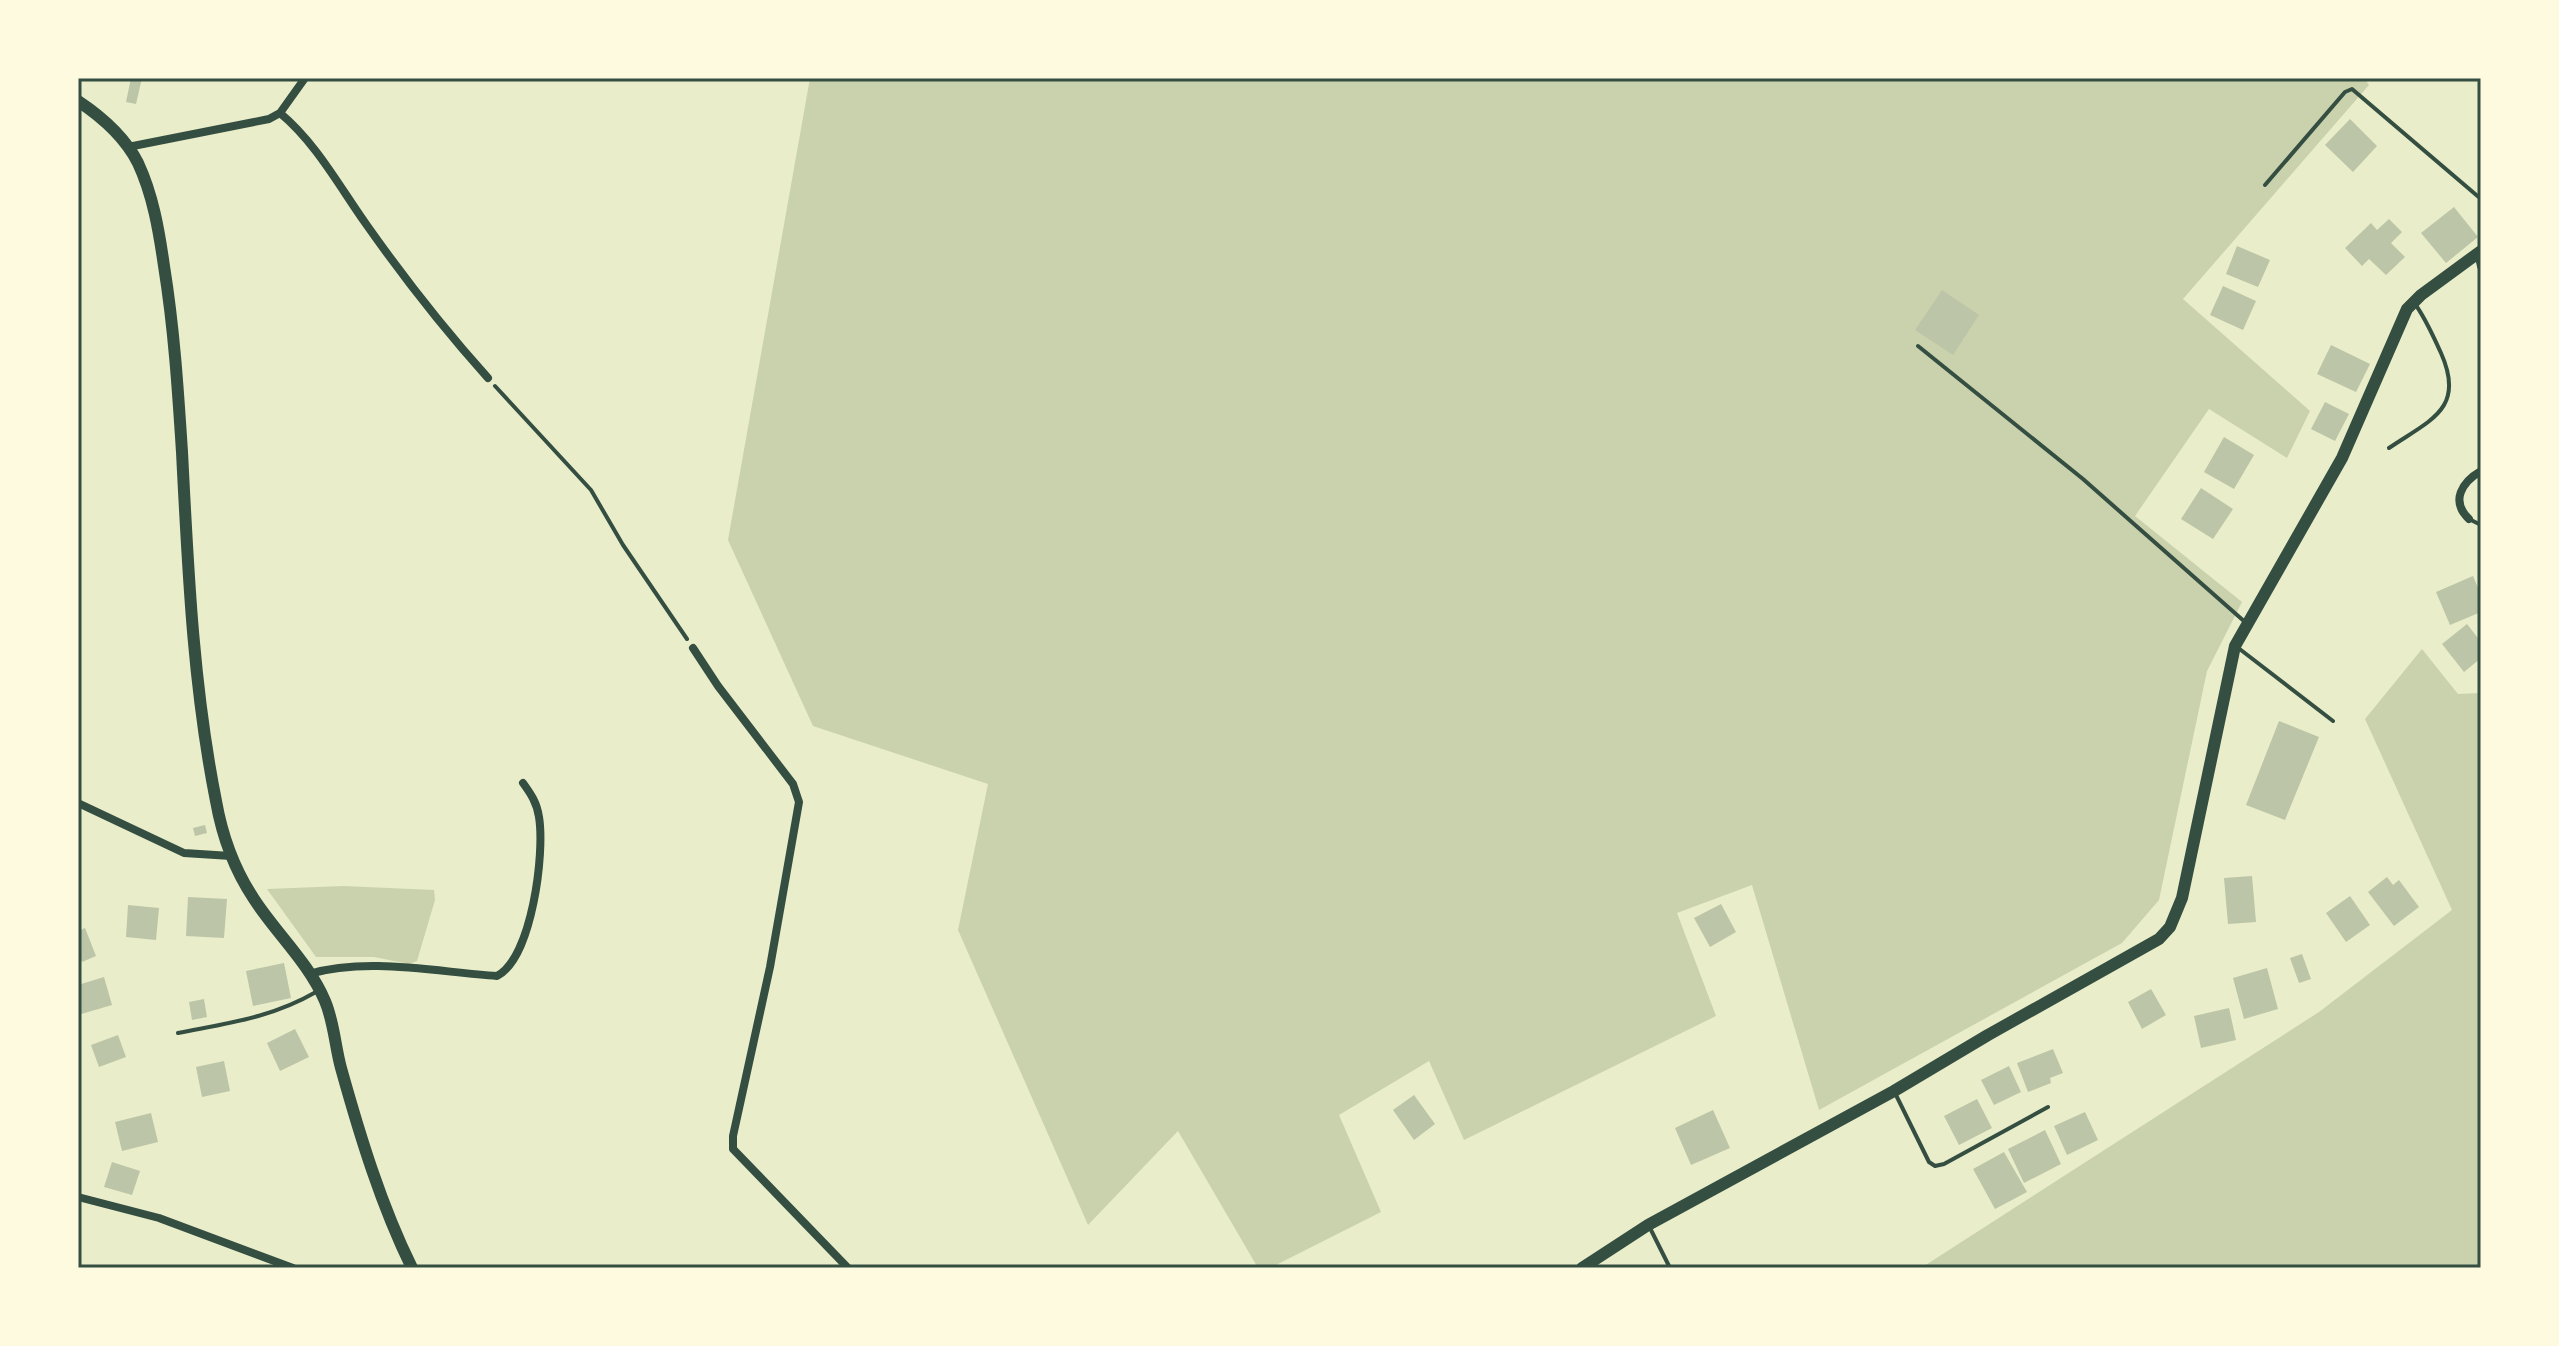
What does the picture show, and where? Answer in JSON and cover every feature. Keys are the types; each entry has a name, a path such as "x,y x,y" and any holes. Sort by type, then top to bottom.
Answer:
{"main road":[{"path":"78,101 94,111 128,147 153,208 170,302 194,645 210,769 222,829 231,856 254,900 309,974 326,1003 341,1070 374,1174 392,1227 412,1268"},
{"path":"1582,1268 1648,1225 2144,950 2170,927 2182,898 2235,646 2342,458 2407,309 2480,257"}],"street":[{"path":"128,147 269,119 280,113 305,78"},
{"path":"280,113 308,139 403,275 446,332 488,378"},
{"path":"2469,519 2462,513 2460,490 2465,480 2481,471"},
{"path":"693,648 793,784 799,802 770,967 733,1136 733,1149 848,1268"},
{"path":"309,974 324,969 361,967 497,976 505,972 527,926 538,882 541,848 539,817 534,797 523,783"},
{"path":"78,803 184,853 231,856"},
{"path":"78,1197 159,1218 293,1268"}],"lane":[{"path":"2265,185 2345,92 2352,89 2481,199"},
{"path":"2389,448 2434,417 2450,395 2449,371 2424,317 2413,302"},
{"path":"1918,346 2083,479 2246,623"},
{"path":"2469,519 2481,525"},
{"path":"2235,646 2333,721"},
{"path":"178,1033 274,1013 320,990"},
{"path":"1894,1091 1929,1162 1935,1166 2048,1107"},
{"path":"1648,1225 1670,1268"}],"path":[{"path":"488,378 591,490 623,545 693,648"}],"green space":[{"path":"810,78 2364,78 2369,85 2183,299 2310,411 2287,458 2209,409 2135,516 2242,602 2207,671 2159,900 2122,943 1819,1110 1752,885 1677,913 1716,1016 1464,1140 1429,1061 1339,1115 1381,1212 1270,1268 1258,1268 1178,1131 1088,1225 958,930 988,784 813,726 728,540"},
{"path":"2422,649 2458,694 2481,693 2481,1268 1921,1268 2319,1012 2452,910 2365,719"},
{"path":"343,886 434,890 435,900 417,961 409,964 374,957 316,957 267,889"}],"building":[{"path":"131,78 142,78 136,104 126,102"},
{"path":"2350,119 2377,146 2353,172 2325,145"},
{"path":"2454,207 2478,237 2446,263 2421,233"},
{"path":"2389,219 2402,232 2391,243 2405,257 2386,275 2369,259 2362,266 2345,248 2371,223 2377,230"},
{"path":"2237,246 2270,260 2258,287 2226,274"},
{"path":"2223,286 2256,301 2243,330 2210,315"},
{"path":"1942,290 1979,315 1953,355 1915,330"},
{"path":"2331,345 2370,364 2356,392 2317,374"},
{"path":"2325,402 2349,414 2335,441 2311,429"},
{"path":"2224,437 2254,455 2234,489 2204,472"},
{"path":"2201,488 2233,509 2213,539 2181,519"},
{"path":"2473,576 2481,595 2481,612 2450,625 2436,592"},
{"path":"2467,624 2481,642 2481,658 2464,672 2442,644"},
{"path":"2279,721 2319,737 2285,820 2246,805"},
{"path":"205,825 207,833 195,836 193,828"},
{"path":"2252,876 2256,922 2228,924 2224,878"},
{"path":"2387,877 2393,885 2399,880 2419,907 2394,926 2368,892"},
{"path":"2350,896 2370,925 2346,942 2326,913"},
{"path":"188,897 227,899 224,938 186,936"},
{"path":"1721,904 1736,932 1710,947 1694,918"},
{"path":"128,905 159,908 156,940 126,937"},
{"path":"85,928 96,956 82,962 78,953 78,931"},
{"path":"2302,954 2311,979 2299,983 2290,958"},
{"path":"284,963 291,998 253,1006 246,971"},
{"path":"2267,968 2278,1009 2244,1019 2233,978"},
{"path":"104,977 112,1005 78,1015 78,985"},
{"path":"2151,989 2166,1015 2142,1029 2128,1002"},
{"path":"204,999 207,1017 192,1020 189,1002"},
{"path":"2229,1008 2236,1040 2201,1048 2194,1016"},
{"path":"295,1029 309,1057 280,1071 267,1043"},
{"path":"118,1035 126,1057 99,1067 91,1045"},
{"path":"2053,1049 2063,1073 2050,1078 2051,1083 2028,1092 2017,1063"},
{"path":"224,1061 230,1091 202,1097 196,1067"},
{"path":"2009,1066 2021,1092 1994,1105 1981,1080"},
{"path":"1414,1095 1435,1124 1414,1140 1393,1110"},
{"path":"1977,1099 1992,1128 1959,1145 1944,1116"},
{"path":"1713,1110 1730,1148 1691,1165 1675,1128"},
{"path":"2085,1112 2098,1140 2067,1155 2054,1126"},
{"path":"151,1113 158,1142 122,1151 115,1122"},
{"path":"2045,1130 2061,1164 2024,1183 2008,1149"},
{"path":"2004,1152 2027,1192 1995,1209 1973,1169"},
{"path":"112,1162 140,1171 132,1195 104,1187"}]}
